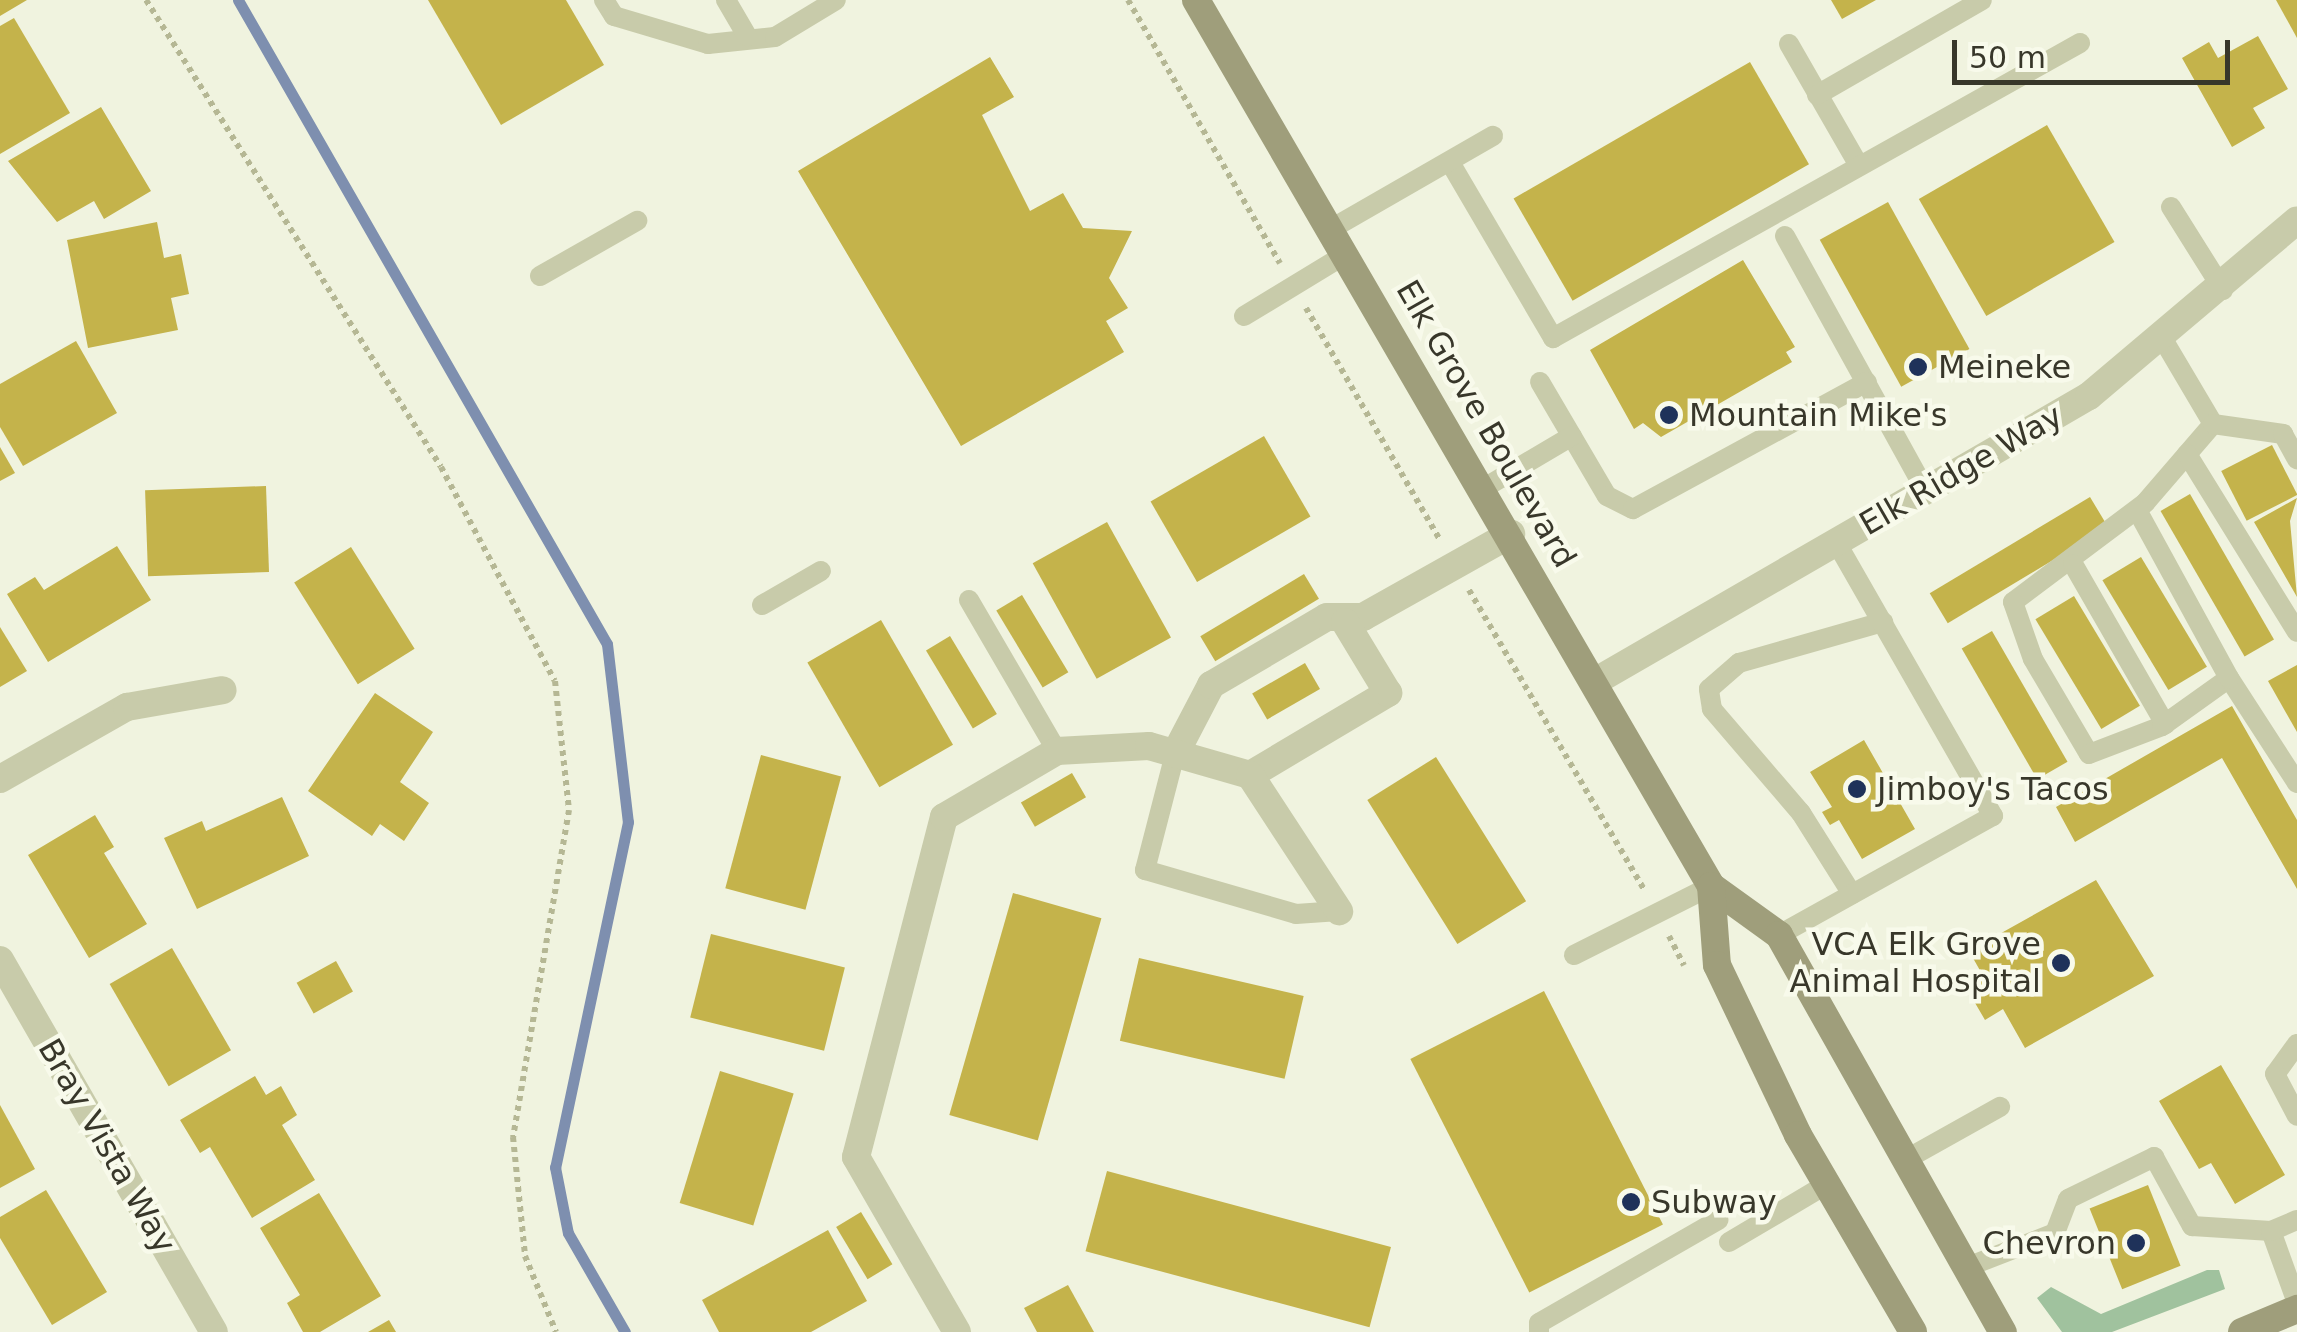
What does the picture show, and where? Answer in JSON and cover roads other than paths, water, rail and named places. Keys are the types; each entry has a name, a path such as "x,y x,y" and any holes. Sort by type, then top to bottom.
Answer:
{"main road":[{"name":"Elk Grove Boulevard","path":"1202,2 1712,886 1779,935 2002,1332"},
{"name":"Elk Grove Boulevard","path":"1712,886 1717,964 1827,1184 1913,1332"},
{"path":"2242,1332 2297,1306"}],"street":[{"name":"Elk Ridge Way","path":"1596,681 2089,396 2164,341 2297,220"},
{"path":"1175,754 1211,685 1327,617 1346,622 1512,534"},
{"path":"1250,774 1388,693 1346,622"},
{"path":"0,779 126,707 223,690"},
{"path":"957,1332 856,1157 944,817 1057,751 1149,746 1250,774 1339,911"},
{"name":"Bray Vista Way","path":"0,960 214,1332"}],"lane":[{"path":"604,0 614,16 708,44 747,36 775,36 836,0"},
{"path":"726,0 747,36"},
{"path":"1817,95 1982,0"},
{"path":"1452,164 1553,338 2080,43"},
{"path":"1789,44 1858,164"},
{"path":"1244,316 1293,286 1338,242 1493,136"},
{"path":"2171,207 2223,290"},
{"path":"540,276 637,222"},
{"path":"1785,236 1926,490"},
{"path":"2164,341 2213,424"},
{"path":"1540,382 1607,496 1634,510 1868,382"},
{"path":"2213,424 2137,510 2073,564 2013,602 2032,658 2089,754 2165,724 2230,678"},
{"path":"2213,424 2282,434 2297,459"},
{"path":"1484,488 1572,436"},
{"path":"2187,454 2297,632"},
{"path":"2137,510 2230,678 2297,784"},
{"path":"1779,935 1993,816 1836,542"},
{"path":"2073,564 2165,724"},
{"path":"762,606 821,570"},
{"path":"969,600 1057,751"},
{"path":"1852,894 1801,814 1712,709 1709,689 1739,662 1883,622"},
{"path":"1175,754 1145,870 1296,914 1339,911"},
{"path":"1574,955 1712,886"},
{"path":"2297,1044 2275,1074 2297,1116"},
{"path":"1905,1160 2000,1107"},
{"path":"1967,1266 2055,1233 2068,1199 2154,1156 2192,1226 2271,1231 2297,1220"},
{"path":"1729,1242 1827,1184"},
{"path":"1539,1327 1718,1220"},
{"path":"2271,1231 2297,1306"}],"waterway":[{"path":"238,0 607,644 628,822 555,1167 568,1233 625,1332"}],"place":[{"name":"Meineke","path":"1918,367"},
{"name":"Mountain Mike's","path":"1669,415"},
{"name":"Jimboy's Tacos","path":"1857,789"},
{"name":"VCA Elk Grove Animal Hospital","path":"2061,963"},
{"name":"Subway","path":"1631,1202"},
{"name":"Chevron","path":"2136,1243"}]}
